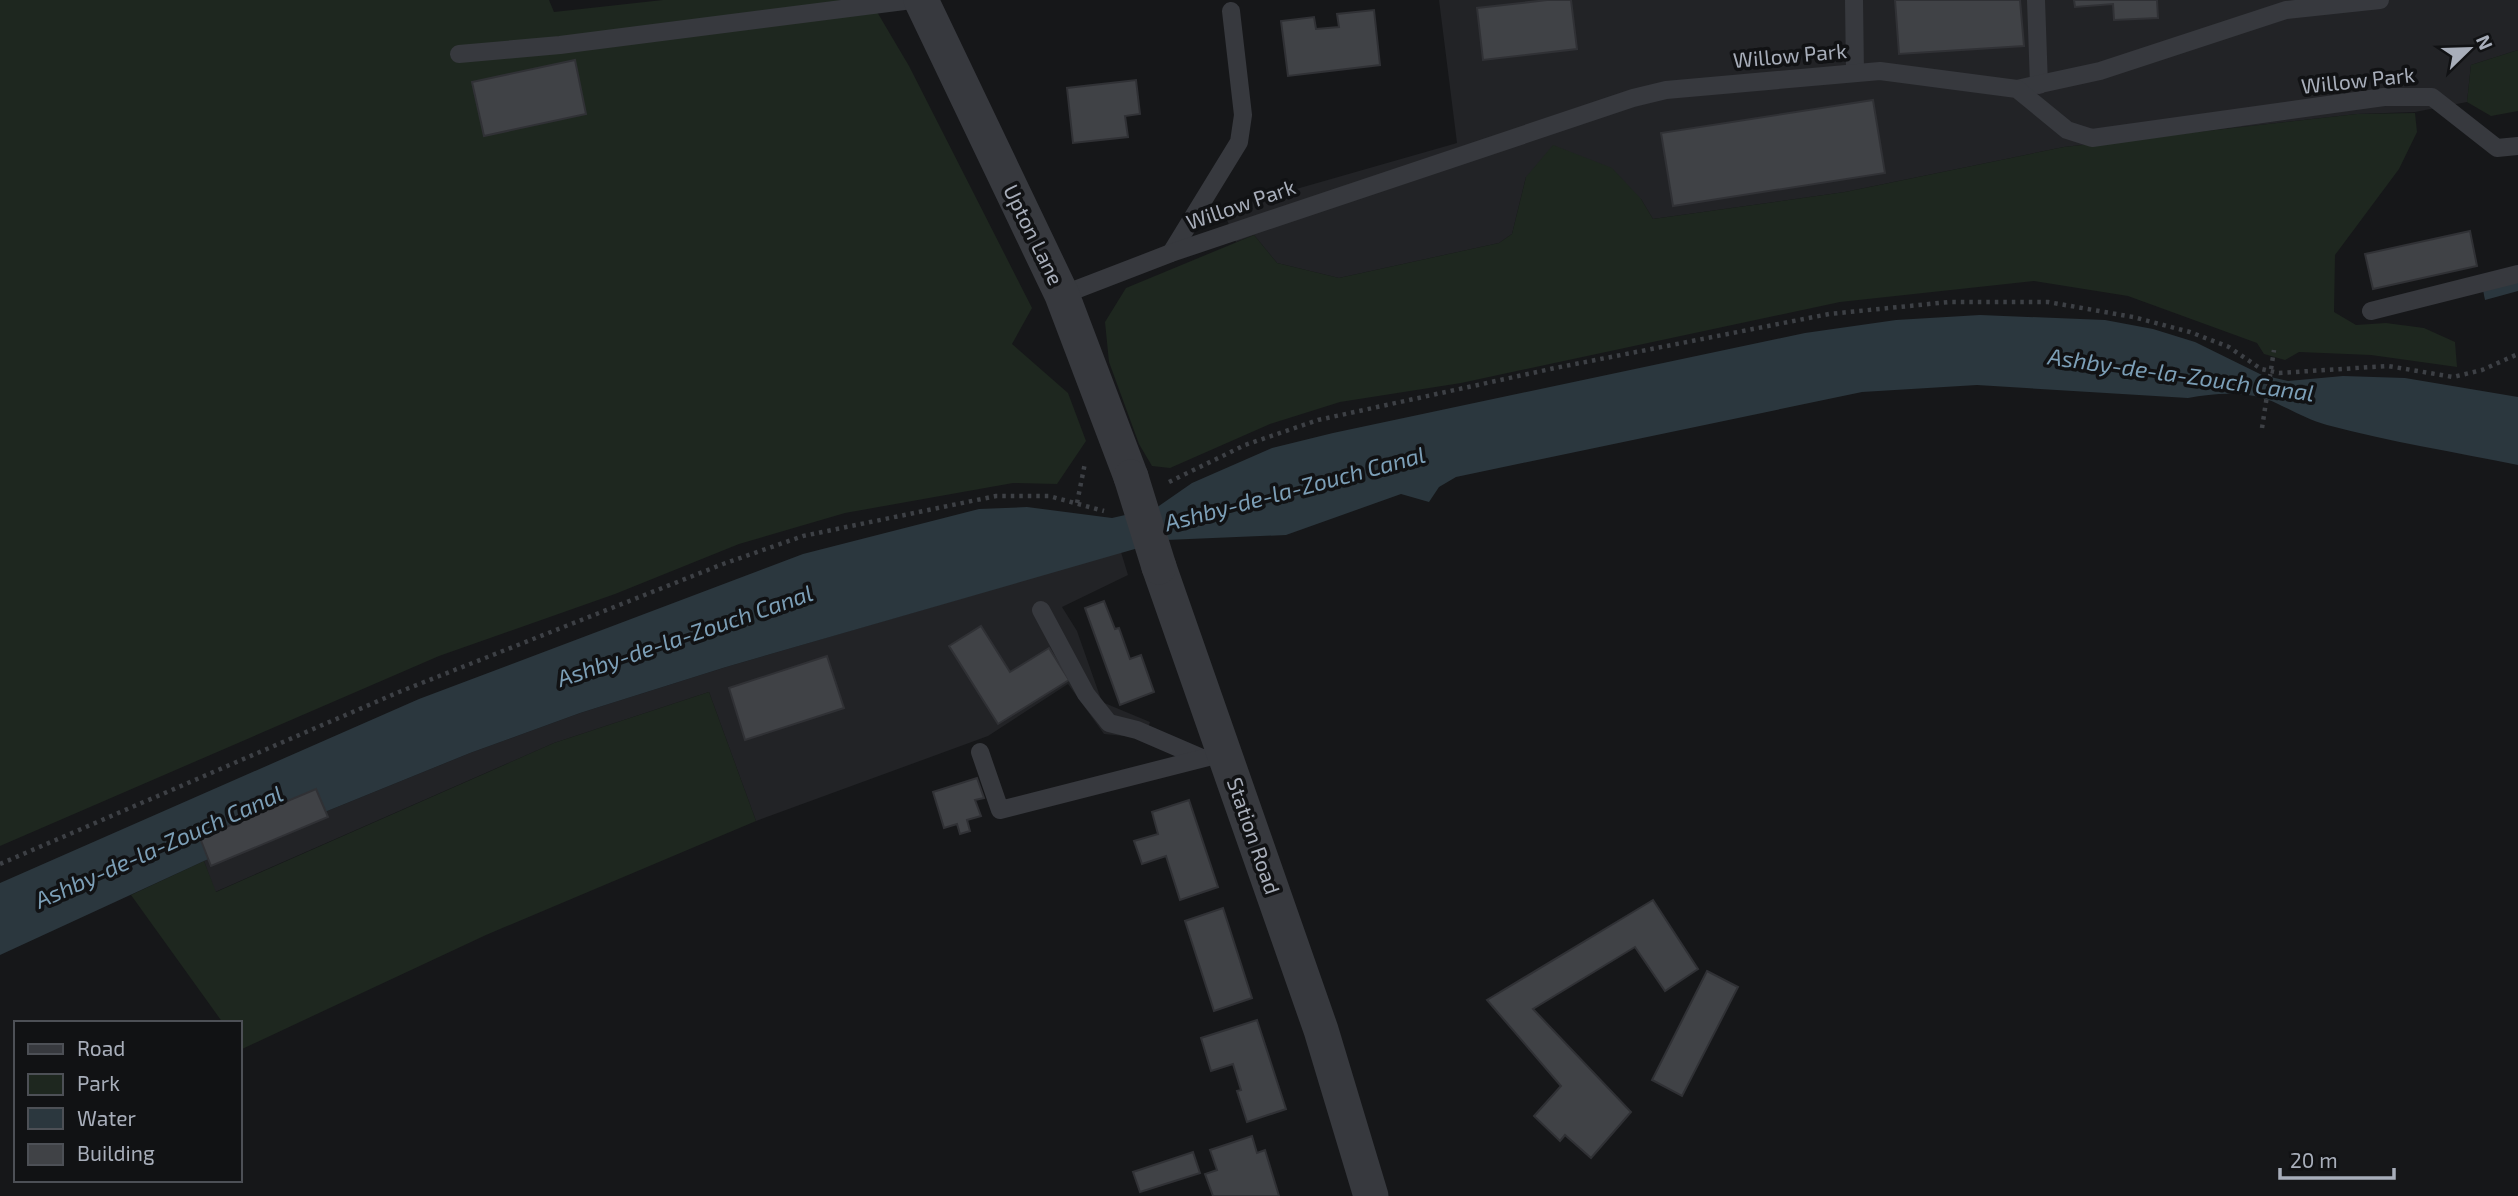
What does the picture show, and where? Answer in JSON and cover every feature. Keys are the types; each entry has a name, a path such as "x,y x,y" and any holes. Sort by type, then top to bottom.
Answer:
{"street":[{"name":"Upton Lane","path":"921,0 1147,480"},
{"name":"Station Road","path":"1147,480 1159,567 1213,756 1321,1030 1371,1196"}],"lane":[{"path":"459,54 560,45 912,0"},
{"path":"1854,0 1855,73"},
{"path":"2036,0 2039,85"},
{"path":"2017,89 2100,71 2286,10 2380,0"},
{"path":"1171,253 1239,142 1243,115 1231,10"},
{"name":"Willow Park","path":"1062,295 1171,253 1633,97 1666,89 1880,71 2017,89 2067,130 2091,138 2384,97 2432,97 2497,148 2518,146"},
{"path":"2371,311 2518,274"},
{"path":"1041,610 1086,694 1110,723 1213,756"},
{"path":"980,752 1000,810 1213,756"}],"path":[{"path":"1147,480 1184,477 1245,445 1318,420 1555,368 1829,314 1936,303 2048,302 2133,317 2190,332 2229,347 2261,369 2278,373 2388,366 2453,377 2482,370 2518,354"},
{"path":"2262,428 2274,350"},
{"path":"0,864 400,692 723,564 803,536 996,496 1049,496 1111,513"}],"shaded area":[{"path":"1439,0 2518,0 2518,50 2471,65 2467,102 2415,112 2357,114 2064,147 1845,192 1653,219 1641,199 1526,177 1512,234 1499,243 1339,278 1277,263 1254,235 1236,242 1223,210 1457,143"},
{"path":"1121,552 1128,575 1062,607 1077,631 1102,702 1150,722 1145,738 1104,734 1068,684 988,736 756,821 709,692 554,743 215,892 204,861 470,753 580,713 726,667"}],"green space":[{"path":"0,0 549,0 554,12 663,0 870,0 909,66 1032,308 1012,344 1068,393 1086,441 1057,484 1013,483 845,513 739,544 615,594 439,656 0,846"},
{"path":"2518,50 2518,111 2491,116 2467,102 2471,65"},
{"path":"2415,113 2417,132 2399,169 2335,255 2334,312 2356,325 2386,323 2424,328 2455,342 2457,367 2371,355 2299,352 2285,360 2264,354 2257,343 2128,296 2034,281 1840,302 1461,383 1340,402 1270,424 1170,468 1152,466 1139,444 1109,362 1105,322 1126,288 1254,235 1277,263 1339,278 1499,243 1512,234 1526,177 1553,145 1612,168 1641,199 1653,219 1845,192 2064,147 2357,114"},
{"path":"709,692 756,821 486,935 242,1049 242,1021 222,1021 131,895 204,861 216,892 554,743"}],"water":[{"path":"2518,268 2518,291 2485,300 2481,280"},
{"name":"Ashby-de-la-Zouch Canal","path":"1980,315 2105,320 2153,329 2195,342 2262,375 2288,381 2343,376 2405,378 2518,397 2518,465 2327,425 2256,396 2222,394 2188,398 1977,385 1862,392 1456,477 1439,487 1429,502 1401,494 1286,535 1166,540 726,667 580,713 470,753 204,861 0,955 0,883 419,699 803,554 979,509 1027,507 1112,518 1156,508 1192,483 1272,448 1333,433 1805,333 1896,320"}],"building":[{"path":"1571,0 1577,49 1483,60 1477,8"},
{"path":"1895,0 2020,0 2024,46 1899,54"},
{"path":"2074,0 2157,0 2158,18 2114,20 2113,4 2075,7"},
{"path":"1374,10 1380,65 1288,76 1281,21 1314,17 1316,29 1339,27 1337,14"},
{"path":"575,60 586,114 484,136 472,82"},
{"path":"1136,80 1140,114 1125,116 1128,137 1073,143 1067,88"},
{"path":"1873,100 1885,173 1673,206 1661,133"},
{"path":"2470,231 2477,266 2373,289 2365,254"},
{"path":"1104,601 1115,629 1119,628 1130,659 1141,655 1154,692 1120,705 1085,608"},
{"path":"981,626 1010,672 1049,648 1069,680 998,724 949,646"},
{"path":"827,656 844,708 745,740 729,688"},
{"path":"977,778 984,798 975,800 981,816 967,820 970,831 960,834 957,824 944,828 933,792"},
{"path":"316,789 328,817 211,866 200,838"},
{"path":"1189,800 1218,887 1180,900 1166,856 1142,864 1134,841 1158,834 1152,812"},
{"path":"1653,900 1698,969 1665,991 1635,947 1533,1009 1631,1112 1591,1158 1565,1135 1560,1141 1534,1116 1561,1086 1487,1000"},
{"path":"1223,908 1252,998 1214,1011 1185,921"},
{"path":"1707,971 1738,987 1682,1096 1652,1080"},
{"path":"1257,1020 1286,1109 1247,1122 1237,1091 1241,1090 1233,1064 1211,1071 1201,1038"},
{"path":"1252,1136 1257,1153 1265,1150 1279,1196 1213,1196 1205,1174 1217,1170 1210,1150"},
{"path":"1193,1152 1200,1173 1140,1192 1133,1172"}]}
